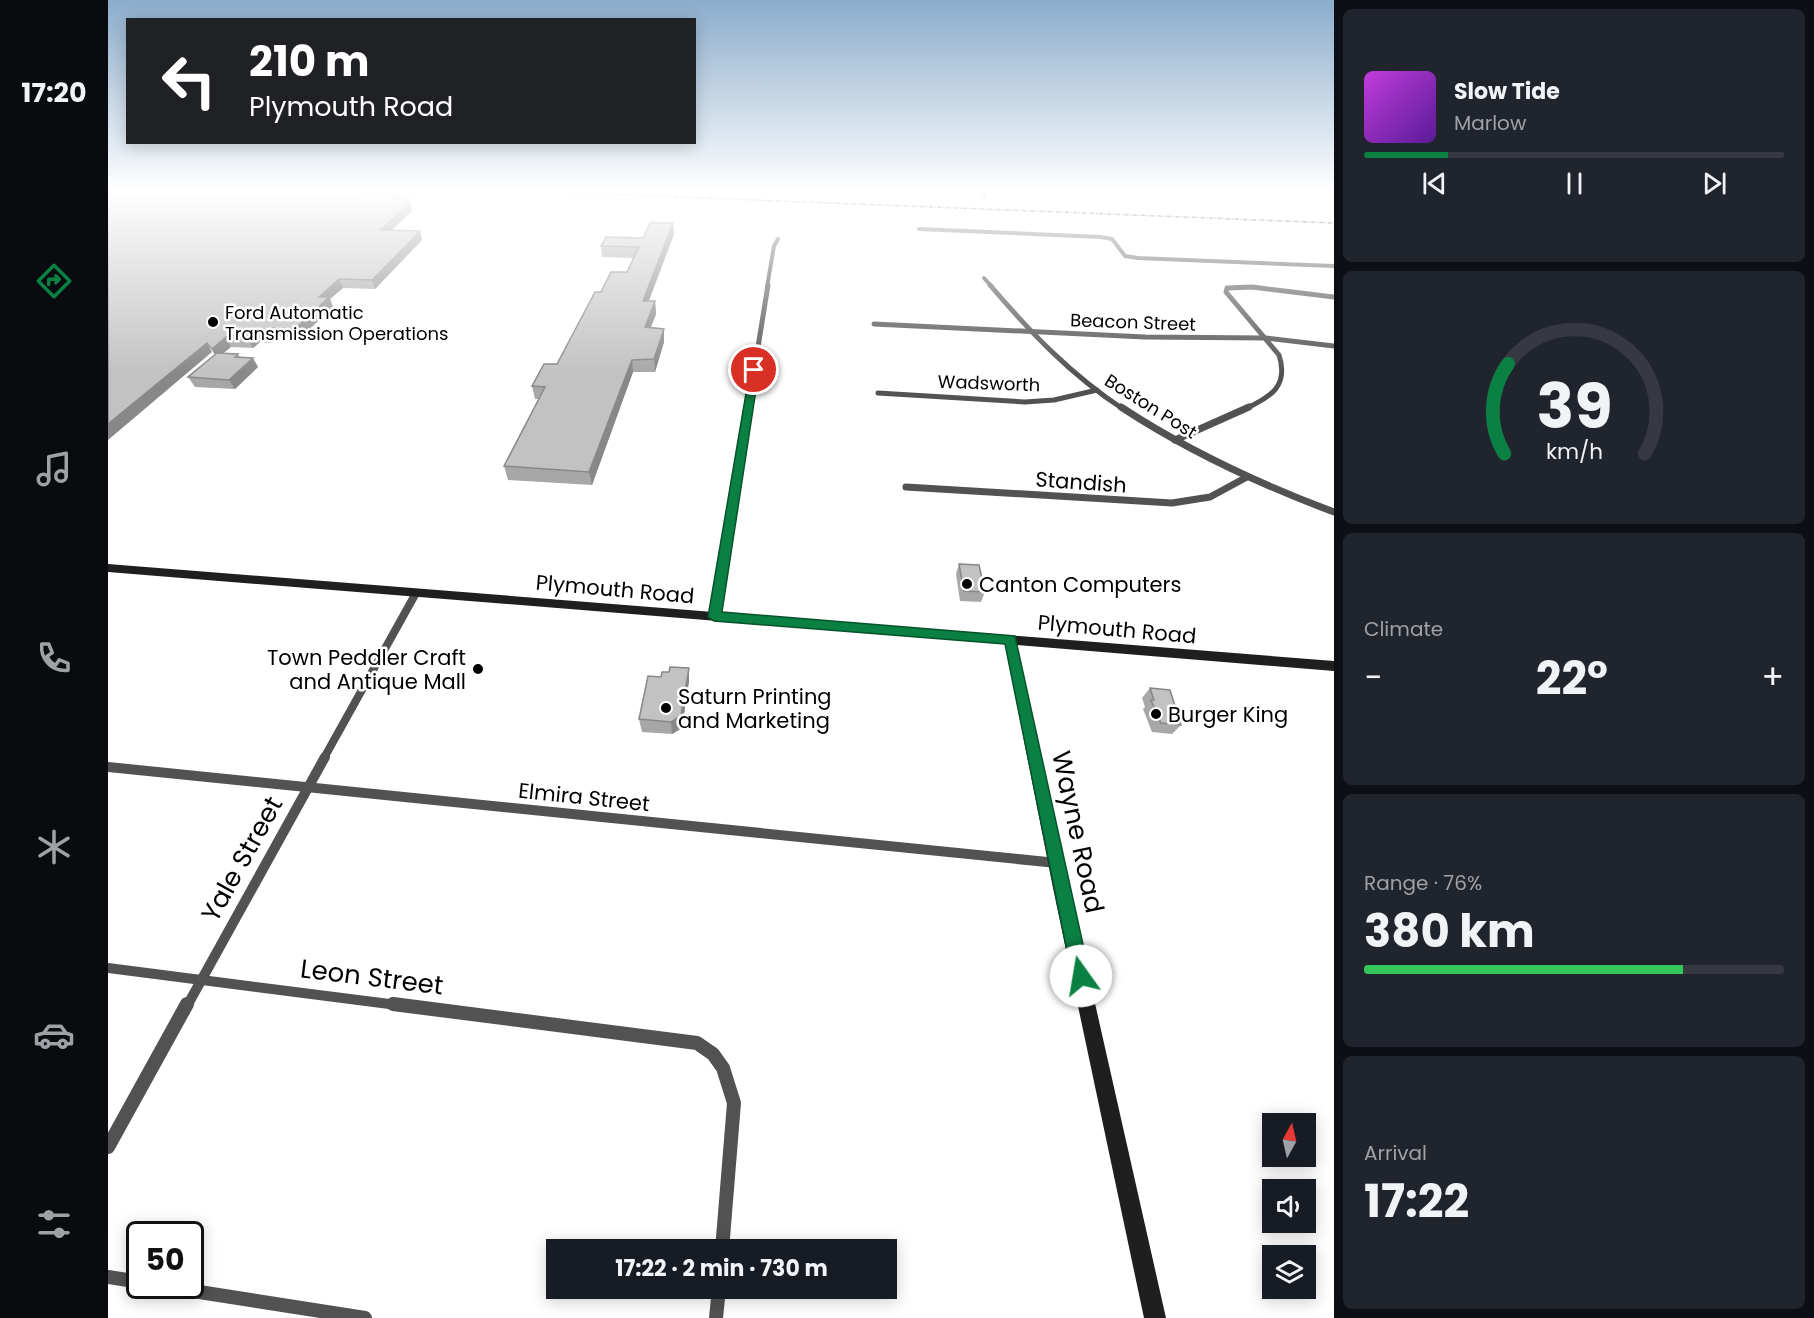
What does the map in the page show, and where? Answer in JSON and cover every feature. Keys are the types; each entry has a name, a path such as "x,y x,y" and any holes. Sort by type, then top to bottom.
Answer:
{"main road":[{"name":"Plymouth Road","path":"108,568 1334,666"},
{"name":"Wayne Road","path":"1010,639 1155,1318"}],"street":[{"path":"714,617 773,252"},
{"path":"1121,252 1129,257 1334,266"},
{"name":"Boston Post","path":"984,278 1054,355 1097,390 1175,440 1247,477 1334,512"},
{"path":"1175,440 1260,402 1276,389 1283,376 1283,365 1279,355 1226,292 1228,288 1252,287 1334,297"},
{"name":"Beacon Street","path":"874,324 1145,337 1266,338 1334,346"},
{"name":"Wadsworth","path":"878,393 1025,402 1054,400 1097,390"},
{"name":"Standish","path":"906,487 1172,503 1210,497 1247,477"},
{"name":"Yale Street","path":"108,1147 416,593"},
{"name":"Elmira Street","path":"108,767 1057,863"},
{"name":"Leon Street","path":"108,968 697,1042 716,1056 726,1070 734,1103 723,1239"},
{"path":"108,1277 126,1280"},
{"path":"204,1293 365,1318"},
{"path":"716,1318 718,1299"}],"building":[{"path":"108,252 400,252 372,280 339,279 319,297 329,297 295,329 272,328 266,333 255,333 248,338 226,337 212,349 207,343 108,424"},
{"path":"637,252 662,252 643,301 655,301 645,327 664,329 654,359 632,360 589,472 504,466 545,387 532,386 544,364 557,364 595,292 601,292 611,272 627,272"},
{"path":"217,353 238,354 235,357 253,358 229,380 188,377"},
{"path":"959,564 979,565 985,592 964,591"},
{"name":"Saturn Printing and Marketing","path":"670,667 689,668 681,715 671,722 639,719 648,676 661,677 662,672 669,672"},
{"path":"1150,688 1170,690 1181,725 1161,723 1151,700 1154,700"}],"place":[{"name":"Ford Automatic Transmission Operations","path":"213,322"},
{"name":"Canton Computers","path":"967,584"},
{"name":"Town Peddler Craft and Antique Mall","path":"478,669"},
{"name":"Saturn Printing and Marketing","path":"666,708"},
{"name":"Burger King","path":"1156,714"}],"route":[{"path":"754,370 714,617 1010,639 1081,976"}]}
